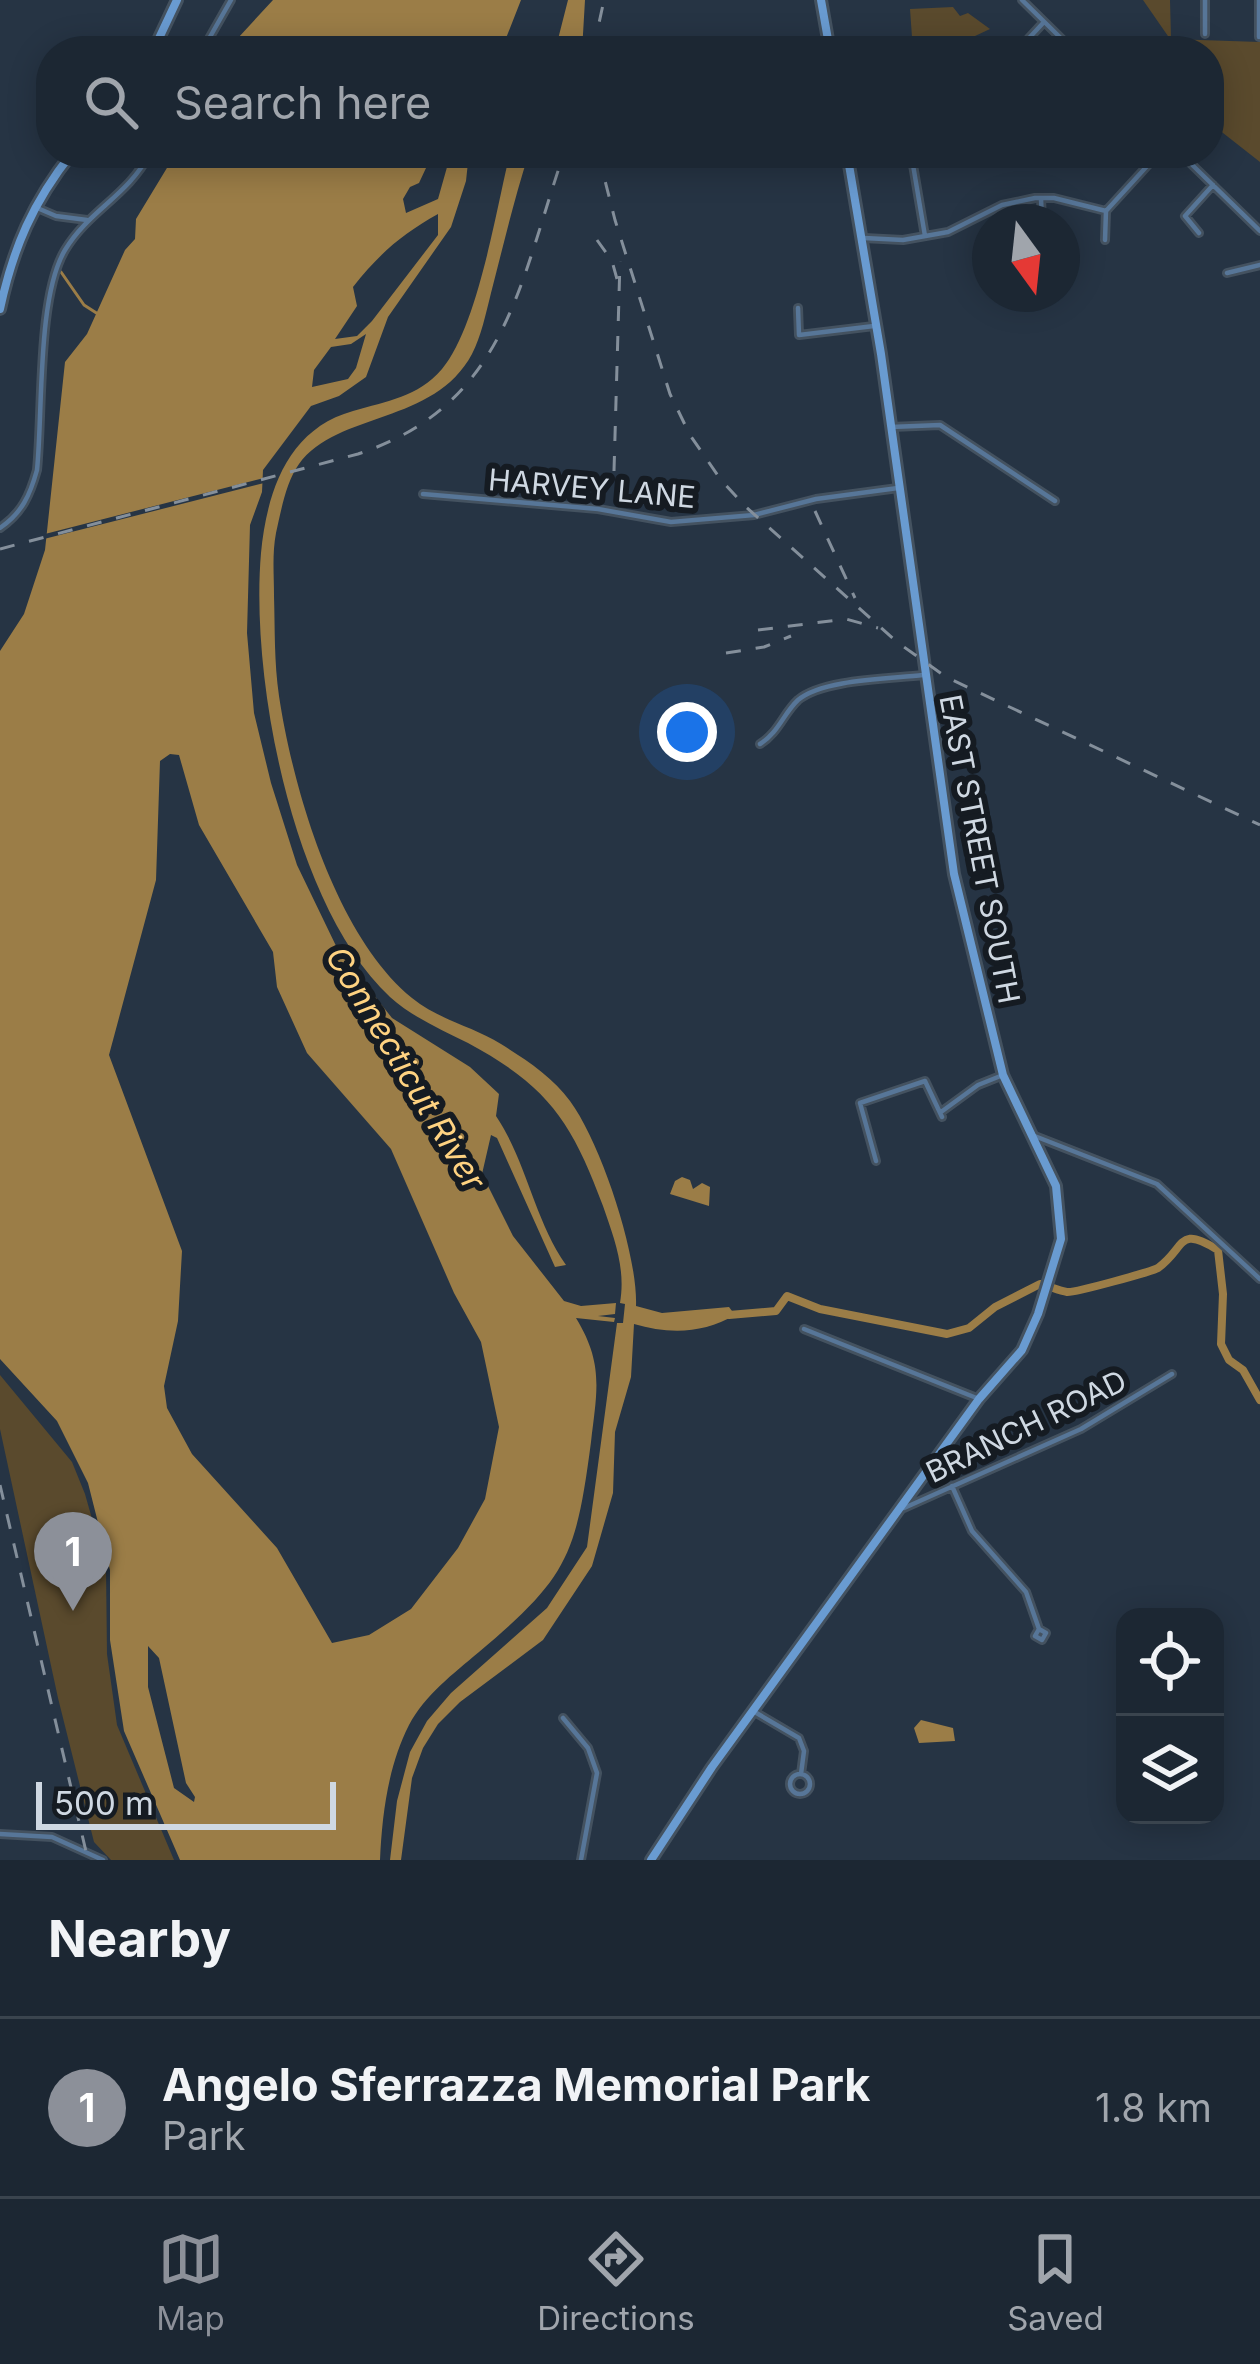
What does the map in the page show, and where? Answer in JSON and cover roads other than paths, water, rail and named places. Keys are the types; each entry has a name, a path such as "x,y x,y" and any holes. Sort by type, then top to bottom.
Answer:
{"main road":[{"path":"161,36 177,0"},
{"path":"820,0 827,36"},
{"path":"1,301 13,254 33,206 61,168"},
{"name":"EAST STREET SOUTH","path":"651,1860 667,1831 979,1399 1022,1350 1057,1258 1062,1225 1059,1199 1003,1075 954,874 881,354 849,168"}],"street":[{"path":"211,36 231,0"},
{"path":"1022,0 1057,36"},
{"path":"1205,0 1205,34"},
{"path":"1259,0 1259,37"},
{"path":"1031,36 1044,22"},
{"path":"0,528 20,512 31,494 41,433 51,292 64,251 87,220 131,185 141,168"},
{"path":"913,168 925,236"},
{"path":"1106,241 1106,211 1145,168"},
{"path":"1196,168 1260,230"},
{"path":"1199,233 1185,215 1214,185"},
{"path":"861,238 899,240 958,229 1005,204 1041,198 1106,211"},
{"path":"1041,198 1041,204"},
{"path":"33,206 56,216 87,220"},
{"path":"1227,273 1260,265"},
{"path":"798,308 799,334 876,326"},
{"path":"891,427 940,425 1054,502"},
{"name":"HARVEY LANE","path":"423,494 604,509 671,522 758,514 821,498 898,488"},
{"path":"760,744 779,729 799,699 812,691 923,675"},
{"path":"877,1161 859,1103 925,1081 941,1114 976,1086 1003,1075"},
{"path":"1032,1135 1157,1184 1260,1279"},
{"path":"804,1328 979,1399"},
{"name":"BRANCH ROAD","path":"897,1512 1081,1429 1172,1374"},
{"path":"952,1486 972,1531 1026,1592 1040,1629"},
{"path":"753,1711 797,1735 804,1751 801,1774"},
{"path":"563,1718 588,1748 597,1773 580,1860"},
{"path":"0,1834 52,1837 103,1860"}],"water":[{"path":"273,0 521,0 507,36 240,36"},
{"path":"568,0 585,0 583,36 559,36"},
{"name":"Connecticut River","path":"167,168 426,168 403,199 406,213 438,199 447,168 467,168 451,227 388,317 366,377 339,396 311,406 263,470 262,492 250,525 247,633 254,713 297,865 338,950 392,1018 470,1067 499,1094 496,1116 566,1265 555,1267 497,1138 491,1135 482,1174 513,1236 564,1301 581,1306 616,1303 615,1314 598,1316 615,1318 614,1322 576,1318 591,1349 596,1392 580,1512 563,1562 532,1604 440,1685 409,1725 387,1791 380,1860 180,1860 124,1731 110,1640 110,1570 88,1483 57,1421 0,1359 0,651 24,614 45,550 65,362 87,334 125,250 135,239 136,219","holes":["438,214 438,235 372,321 357,336 335,339 357,306 353,287 392,246","366,334 348,379 312,387 314,370 331,347 351,344","170,754 179,755 199,825 273,952 277,987 307,1053 391,1149 454,1293 481,1342 499,1427 485,1499 458,1548 411,1609 369,1635 332,1643 277,1548 192,1454 167,1408 164,1386 178,1321 182,1251 109,1055 156,880 160,761","148,1646 159,1658 194,1802 174,1788 148,1687"]},
{"path":"507,168 525,168 472,354 434,394 316,447 299,464 284,497 274,556 276,671 295,774 340,900 385,971 422,1006 490,1038 538,1069 563,1092 582,1120 624,1230 636,1306 662,1313 729,1307 735,1315 685,1330 634,1324 631,1377 615,1432 613,1493 592,1566 543,1640 438,1724 412,1778 401,1860 390,1860 397,1801 410,1752 427,1721 451,1693 547,1608 587,1547 617,1323 623,1323 625,1304 620,1303 620,1265 603,1206 580,1151 554,1109 495,1059 390,997 356,957 327,907 304,850 271,725 259,605 261,553 276,486 297,447 331,420 401,397 433,378 455,350 484,266"},
{"path":"682,1177 690,1180 693,1189 702,1183 710,1187 709,1206 670,1194"},
{"path":"921,1720 953,1728 955,1741 919,1743 914,1728"}],"waterway":[{"path":"61,272 84,305 98,314"},
{"path":"729,1315 776,1311 787,1296 820,1309 947,1334 969,1328 995,1307 1040,1284 1073,1291 1153,1270 1183,1242 1195,1239 1218,1250 1221,1344 1260,1400"}],"railway":[{"path":"596,36 604,0"},
{"path":"0,549 358,454 407,432 446,405 476,372 500,334 559,168"},
{"path":"602,168 670,394 690,435 746,507 897,642 946,677 1260,825"},
{"path":"597,240 612,261 617,279"},
{"path":"614,471 620,261"},
{"path":"815,511 855,598"},
{"path":"758,630 846,619 878,628"},
{"path":"726,653 764,647 791,636"},
{"path":"0,1485 88,1860"}],"place":[{"name":"Angelo Sferrazza Memorial Park","path":"73,1611"}]}
